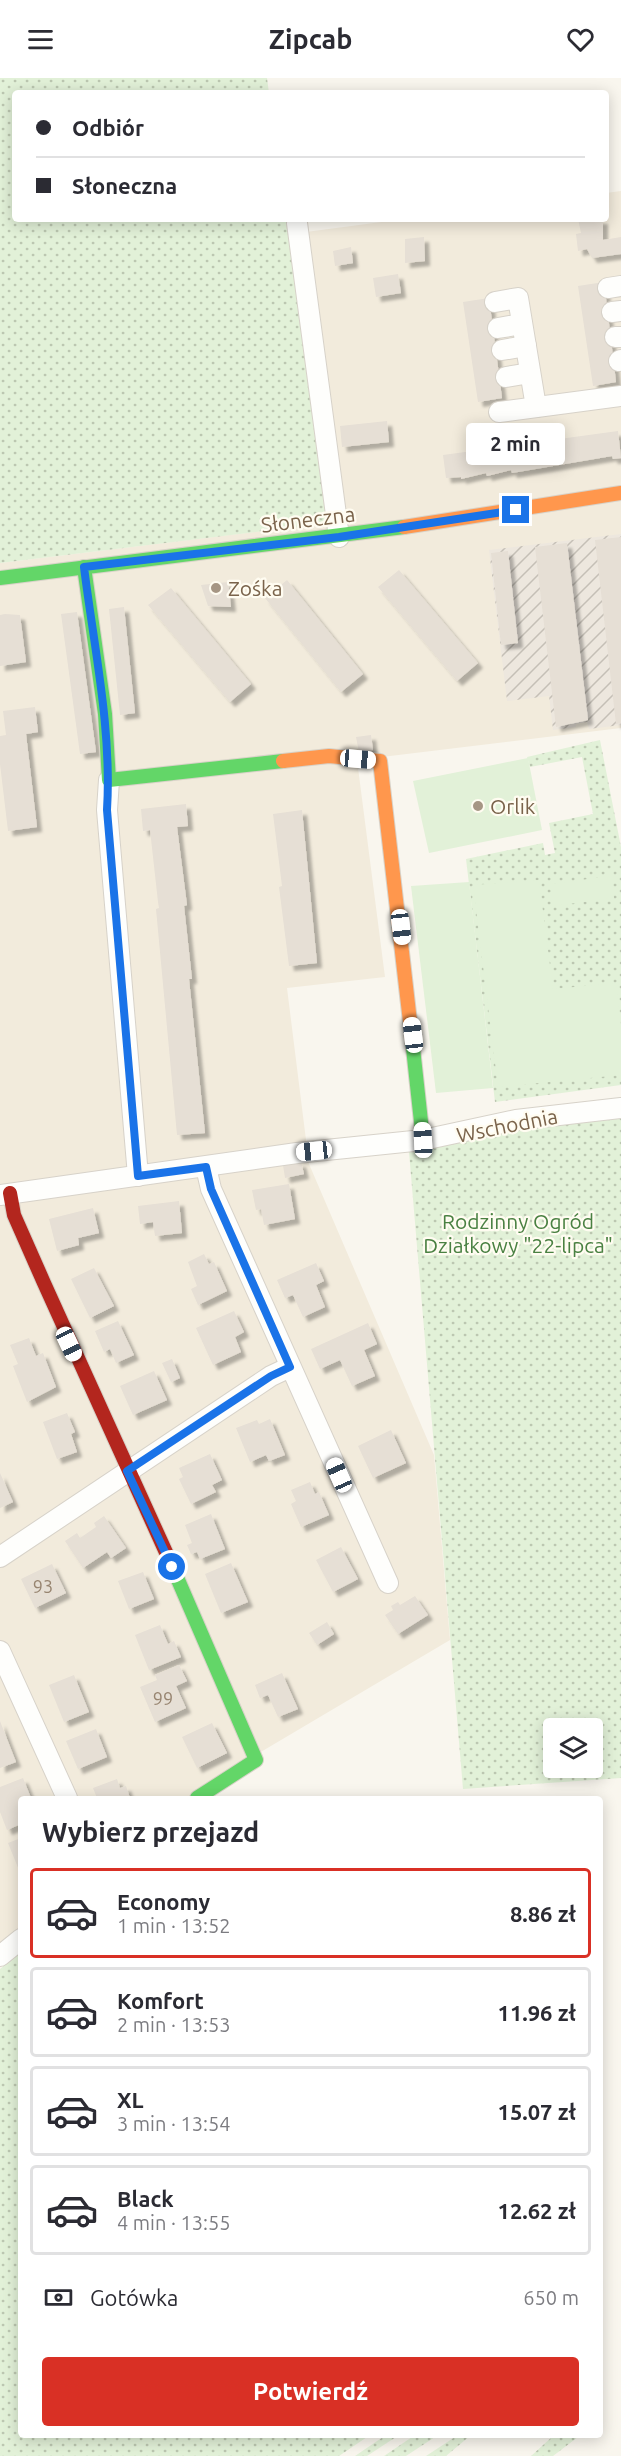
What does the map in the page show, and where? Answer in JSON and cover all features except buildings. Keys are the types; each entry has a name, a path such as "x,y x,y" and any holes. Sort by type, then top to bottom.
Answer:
{"street":[{"path":"297,223 339,537"},
{"path":"495,302 518,298 536,407"},
{"path":"498,328 522,324"},
{"path":"502,350 526,346"},
{"path":"506,377 530,373"},
{"path":"499,412 621,396"},
{"name":"Słoneczna","path":"0,578 339,537 621,493"},
{"path":"84,567 105,714 109,780 107,810 138,1176"},
{"path":"109,780 329,756 380,761 423,1140"},
{"name":"Wschodnia","path":"5,1194 423,1140 516,1120 621,1108"},
{"path":"206,1167 211,1189 388,1583"},
{"path":"5,1194 127,1471 228,1690 256,1760 200,1796"},
{"path":"0,1557 271,1376 290,1367"},
{"path":"0,1651 66,1796"},
{"path":"0,1956 18,1941"}],"shaded area":[{"path":"621,191 621,728 357,760 385,977 287,988 309,1164 434,1455 450,1640 215,1779 193,1796 18,1796 18,1931 0,1945 0,563 344,521 306,232 381,222 609,222 609,193"},
{"path":"621,534 621,725 589,729 587,722 576,724 576,727 553,730 549,696 507,701 489,550"}],"green space":[{"path":"0,78 267,78 269,90 12,90 12,222 287,222 331,523 0,563"},
{"path":"600,740 621,847 621,1085 495,1102 466,859 543,843 545,855 555,853 549,823 593,814 582,757 530,767 527,757"},
{"name":"Orlik","path":"528,758 542,830 429,853 413,781"},
{"path":"611,876 614,898 553,906 550,884"},
{"path":"539,880 553,989 616,983 621,1024 621,1075 498,1087 473,885"},
{"path":"469,882 493,1088 436,1093 411,886"},
{"name":"Rodzinny Ogród Działkowy \"22-lipca\"","path":"621,1116 621,1778 463,1789 408,1140"},
{"path":"18,1954 18,2438 366,2438 339,2456 0,2456 0,1969"},
{"path":"382,2438 394,2438 367,2456 355,2456"},
{"path":"411,2438 433,2438 406,2456 384,2456"},
{"path":"453,2438 467,2438 446,2456 426,2456"},
{"path":"551,2438 577,2438 553,2456 531,2456"}],"traffic: fast":[{"path":"0,578 404,527"},
{"path":"84,567 105,714 109,780 283,761"},
{"path":"412,1039 423,1140"},
{"path":"169,1559 256,1760 200,1796"}],"traffic: slow":[{"path":"404,527 621,493"},
{"path":"283,761 329,756 380,761 412,1039"}],"traffic: jam":[{"path":"10,1193 14,1215 169,1559"}],"place":[{"name":"Zośka","path":"216,588"},
{"name":"Orlik","path":"478,806"}],"route":[{"path":"172,1567 127,1471 271,1376 290,1367 211,1189 206,1167 138,1176 107,810 109,780 105,714 84,567 339,537 516,510"}]}
